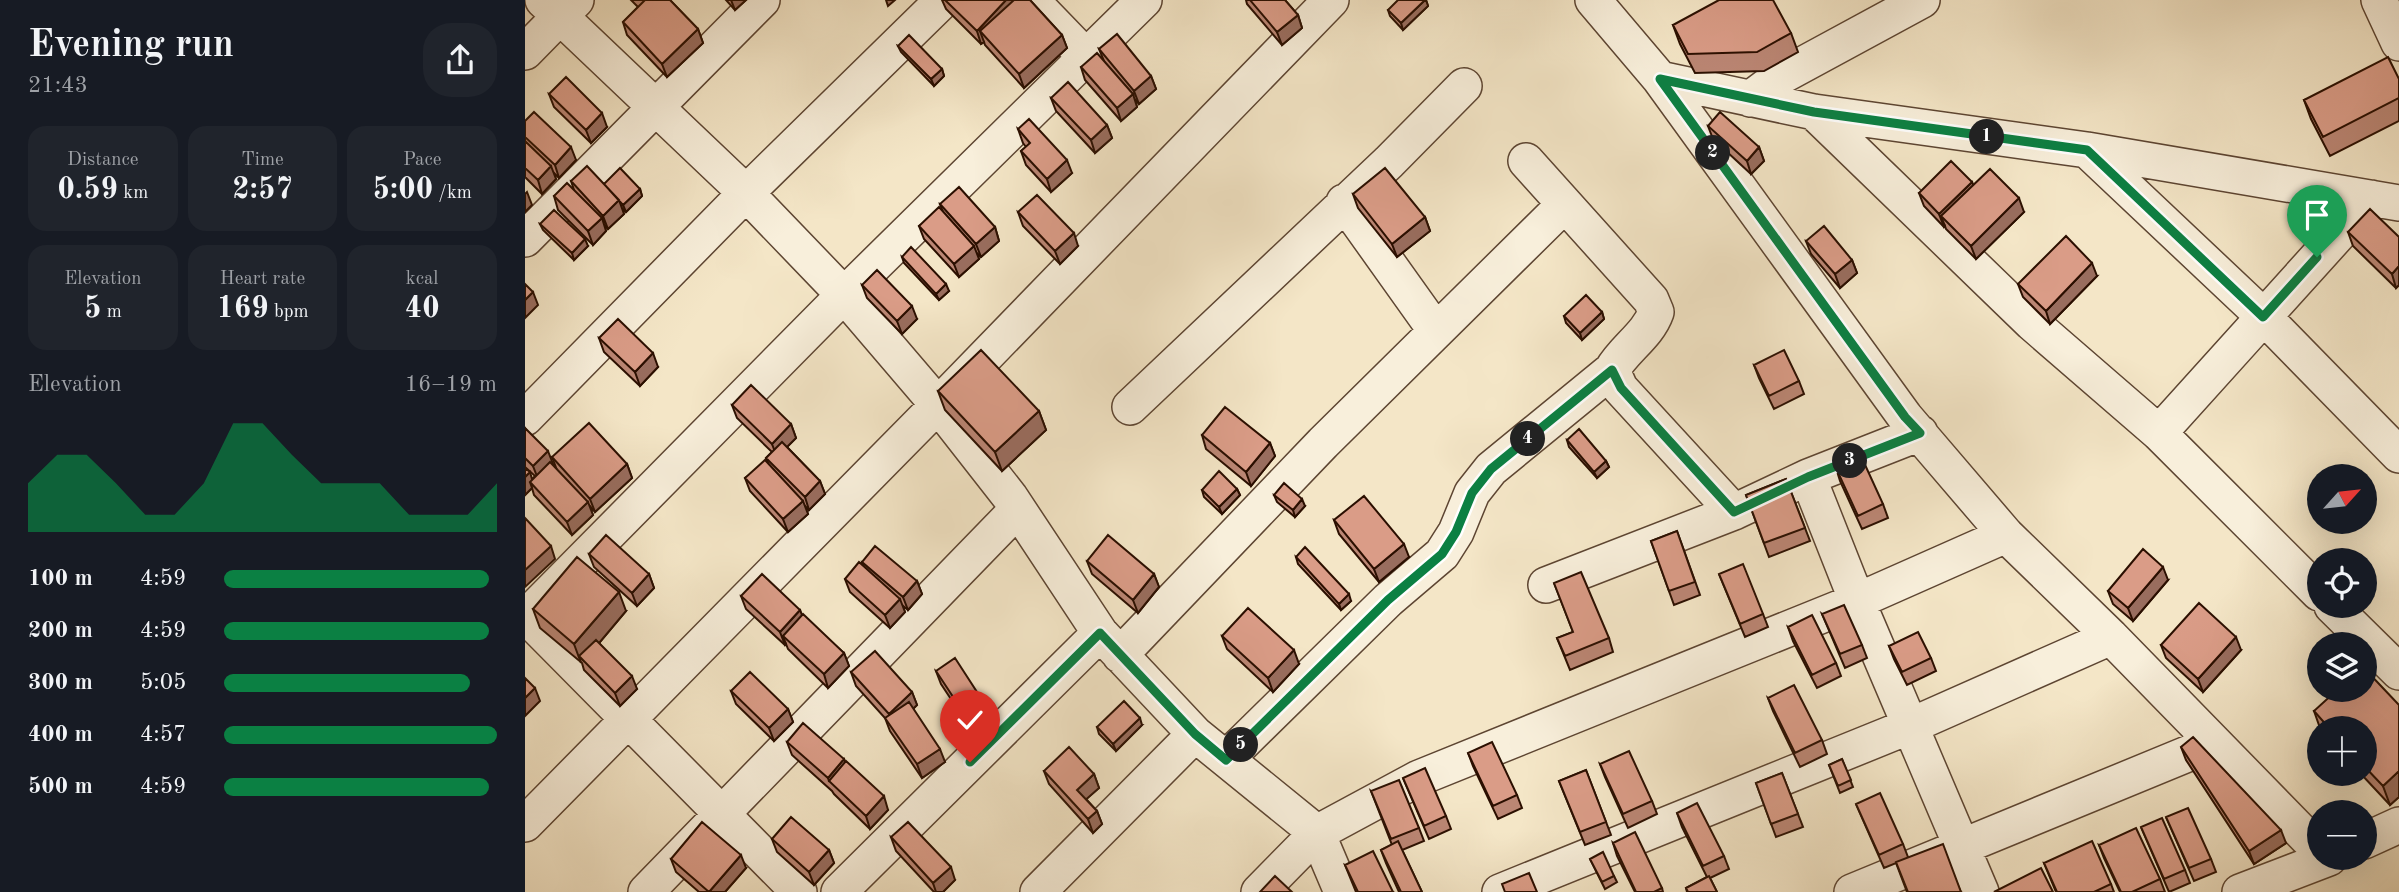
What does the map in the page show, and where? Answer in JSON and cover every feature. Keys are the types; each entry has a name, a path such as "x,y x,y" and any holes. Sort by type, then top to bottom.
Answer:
{"street":[{"path":"525,239 762,0"},
{"path":"525,418 746,192 943,0"},
{"path":"1031,0 1086,57"},
{"path":"799,892 525,616 844,295 1144,0"},
{"path":"525,824 938,405 1331,0"},
{"path":"1594,0 1660,79 1905,417 2006,535 2112,637 2307,838"},
{"path":"1750,99 1778,78 1922,0"},
{"path":"2379,0 2399,43"},
{"path":"525,52 560,6 657,106 746,192 844,295 938,405 1010,496 1110,644 1195,734 1317,833 1342,892"},
{"path":"1660,79 1814,112 2087,150 2385,200"},
{"path":"1130,407 1388,162 1464,86"},
{"path":"1814,112 2032,323 2159,433 2307,581"},
{"path":"2087,150 2263,317 2399,455"},
{"path":"1226,760 1388,600 1442,554 1456,532 1472,493 1491,469 1612,370 1618,359 1653,322 1656,312 1651,300 1525,161"},
{"path":"2159,433 2263,317 2385,200"},
{"path":"1345,202 1436,331"},
{"path":"839,892 1110,644 1323,443 1564,205"},
{"path":"1612,370 1621,388 1734,512"},
{"path":"1546,585 1734,512 1808,477 1920,433"},
{"path":"1808,477 1857,601 1981,892"},
{"path":"646,892 1017,510"},
{"path":"1259,892 1317,833 1419,778 1857,601 2006,535"},
{"path":"2344,618 2399,673"},
{"path":"1500,892 1910,726 2112,637"},
{"path":"1038,892 1195,734"},
{"path":"1852,892 2214,743"},
{"path":"2377,835 2399,825"},
{"path":"2253,890 2307,867"}],"building":[{"path":"645,0 670,0 698,29 662,64 623,22"},
{"path":"945,0 1006,0 977,31"},
{"path":"1014,0 1030,0 1062,35 1019,74 980,31"},
{"path":"1250,0 1285,0 1298,15 1277,32"},
{"path":"1398,0 1425,0 1401,23 1388,10"},
{"path":"1719,0 1773,0 1791,33 1757,52 1688,54 1673,25"},
{"path":"1117,34 1151,76 1134,91 1099,49"},
{"path":"909,35 942,69 931,79 898,46"},
{"path":"1097,53 1133,94 1117,108 1081,67"},
{"path":"2388,57 2399,79 2399,98 2323,137 2304,100"},
{"path":"566,77 602,113 586,130 549,94"},
{"path":"1068,82 1107,125 1091,140 1051,98"},
{"path":"534,112 571,147 555,165 525,137 525,121"},
{"path":"1720,112 1759,147 1747,161 1708,126"},
{"path":"1029,119 1067,160 1047,179 1021,151 1030,143 1018,129"},
{"path":"525,141 551,166 538,180 525,168"},
{"path":"1951,161 1972,182 1939,214 1919,193"},
{"path":"587,166 619,200 603,216 571,181"},
{"path":"620,168 640,189 623,205 604,184"},
{"path":"1385,168 1425,217 1392,244 1353,194"},
{"path":"1990,169 2019,198 1971,246 1941,216"},
{"path":"567,183 602,218 588,231 554,196"},
{"path":"959,187 995,227 976,244 940,204"},
{"path":"1037,195 1074,233 1055,251 1018,212"},
{"path":"939,207 974,246 954,264 919,226"},
{"path":"2370,209 2399,237 2399,266 2392,274 2348,232"},
{"path":"554,210 585,239 572,253 540,224"},
{"path":"1824,226 1852,260 1835,274 1806,241"},
{"path":"2066,236 2092,263 2046,311 2018,284"},
{"path":"911,247 946,284 936,294 902,257"},
{"path":"877,270 912,306 897,321 862,285"},
{"path":"525,284 533,292 525,300"},
{"path":"1586,295 1602,312 1580,333 1564,316"},
{"path":"618,319 653,353 635,372 599,338"},
{"path":"981,350 1039,411 995,452 938,391"},
{"path":"1784,350 1799,381 1769,396 1754,365"},
{"path":"751,385 791,424 772,444 732,405"},
{"path":"1225,407 1270,443 1246,472 1202,435"},
{"path":"589,423 627,464 590,499 552,457"},
{"path":"525,428 548,451 533,466 525,458"},
{"path":"1579,429 1606,461 1594,472 1567,440"},
{"path":"782,442 820,481 805,497 766,458"},
{"path":"1861,456 1883,504 1858,516 1836,468"},
{"path":"765,460 803,501 783,519 745,478"},
{"path":"550,462 588,502 567,522 530,482"},
{"path":"1219,471 1237,489 1219,507 1202,490"},
{"path":"1786,479 1805,528 1764,543 1746,495"},
{"path":"1284,483 1302,499 1293,510 1274,495"},
{"path":"1364,496 1404,544 1374,569 1334,520"},
{"path":"525,518 551,546 525,570"},
{"path":"1677,531 1695,582 1669,591 1651,541"},
{"path":"606,535 649,574 632,593 589,554"},
{"path":"1108,535 1154,574 1133,600 1087,561"},
{"path":"875,546 917,581 903,597 862,562"},
{"path":"1305,547 1349,594 1339,604 1296,557"},
{"path":"2143,549 2163,567 2128,608 2108,591"},
{"path":"577,557 619,592 574,644 533,609"},
{"path":"859,562 900,599 885,615 845,579"},
{"path":"1743,564 1763,614 1740,624 1719,574"},
{"path":"1581,572 1609,638 1565,656 1557,638 1573,632 1554,583"},
{"path":"762,574 800,610 780,632 741,596"},
{"path":"2199,603 2236,637 2198,679 2161,645"},
{"path":"1844,605 1862,645 1840,654 1822,614"},
{"path":"1248,608 1294,650 1268,678 1222,636"},
{"path":"803,614 844,653 824,674 783,636"},
{"path":"1812,615 1836,663 1812,675 1788,627"},
{"path":"1918,632 1931,658 1902,672 1889,646"},
{"path":"596,640 632,676 615,693 579,656"},
{"path":"875,651 912,692 889,714 851,672"},
{"path":"955,658 988,709 969,721 936,671"},
{"path":"750,672 788,709 769,728 731,691"},
{"path":"525,678 535,688 525,698"},
{"path":"2377,682 2399,705 2399,771 2383,786 2377,780 2377,716 2318,716 2314,711 2324,702 2377,702"},
{"path":"1794,685 1822,740 1795,753 1768,698"},
{"path":"1124,701 1140,718 1113,744 1097,727"},
{"path":"909,702 940,749 917,764 885,718"},
{"path":"803,723 844,759 828,778 787,742"},
{"path":"2193,737 2281,830 2249,851 2181,747"},
{"path":"1492,742 1517,795 1493,806 1468,753"},
{"path":"1069,747 1094,774 1077,790 1097,811 1088,819 1044,771"},
{"path":"1629,751 1652,801 1623,814 1600,764"},
{"path":"1842,759 1851,780 1838,786 1829,765"},
{"path":"846,761 884,796 866,816 829,781"},
{"path":"1425,768 1446,816 1424,826 1403,778"},
{"path":"1586,770 1606,822 1580,832 1559,781"},
{"path":"1782,773 1798,814 1771,824 1756,783"},
{"path":"1399,780 1419,828 1391,839 1371,791"},
{"path":"1880,793 1903,844 1879,855 1856,804"},
{"path":"1697,803 1724,856 1703,866 1677,813"},
{"path":"2188,808 2211,859 2189,868 2166,817"},
{"path":"791,817 829,850 809,872 772,839"},
{"path":"2162,818 2185,870 2164,879 2141,827"},
{"path":"702,822 741,855 709,892 671,859"},
{"path":"908,822 951,867 933,883 891,837"},
{"path":"2136,828 2160,879 2132,892 2121,892 2099,845"},
{"path":"1635,832 1662,888 1654,892 1636,892 1613,843"},
{"path":"1398,841 1422,892 1401,892 1381,850"},
{"path":"2092,841 2111,884 2094,892 2057,892 2044,863"},
{"path":"1943,844 1961,892 1908,892 1896,862"},
{"path":"1373,851 1393,892 1358,892 1345,865"},
{"path":"1603,852 1614,876 1602,882 1590,859"},
{"path":"2041,868 2053,892 1994,892"},
{"path":"1529,873 1537,892 1505,892 1502,884"},
{"path":"1275,876 1292,892 1260,892"},
{"path":"1709,876 1717,892 1688,892 1686,888"}],"route":[{"path":"970,762 1100,633 1195,734 1226,760 1388,600 1442,554 1456,532 1472,493 1491,469 1612,370 1621,388 1734,512 1808,477 1920,433 1905,417 1660,79 1814,112 2087,150 2263,317 2317,257"}]}
